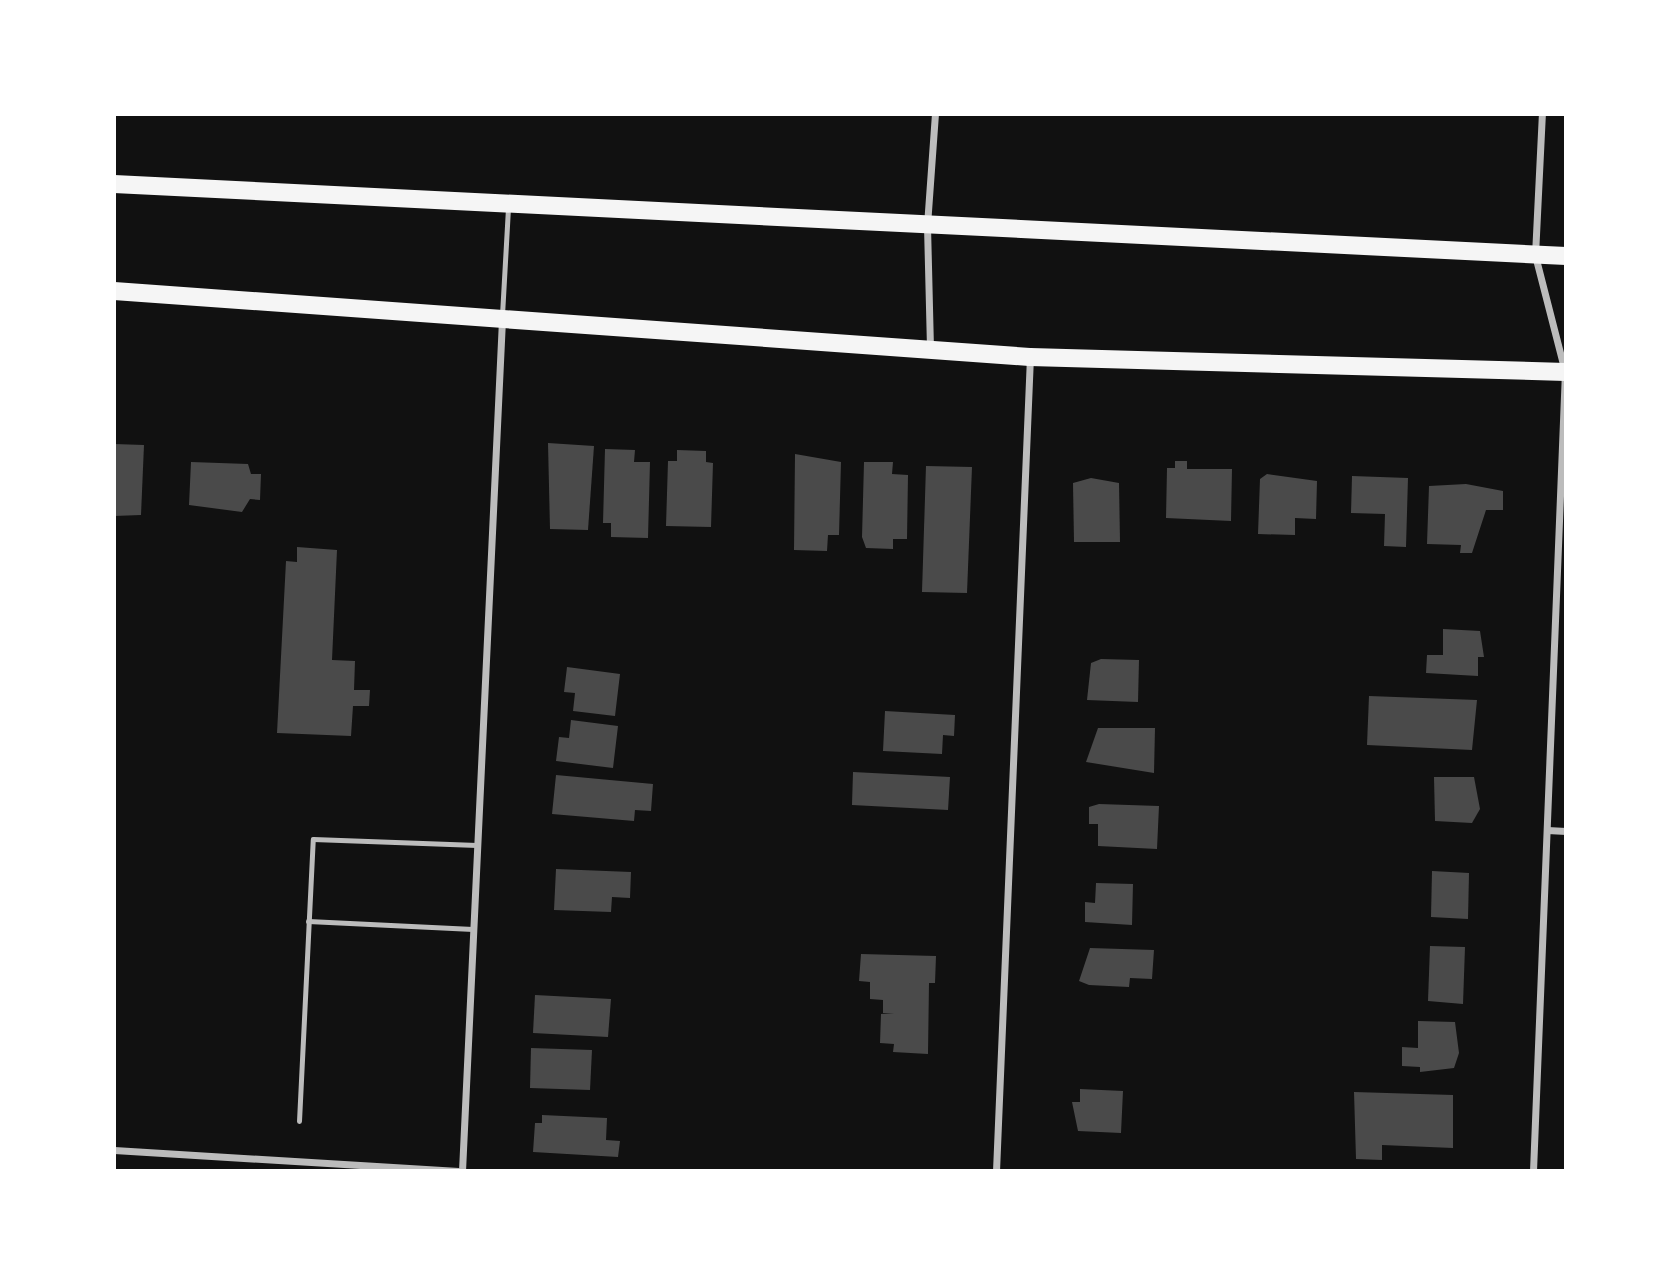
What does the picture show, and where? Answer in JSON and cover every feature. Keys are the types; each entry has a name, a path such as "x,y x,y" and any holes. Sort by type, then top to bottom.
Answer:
{"main road":[{"path":"114,184 508,206 1566,256"},
{"path":"114,291 502,315 1030,357 1565,372"}],"street":[{"path":"930,348 927,225 935,114"},
{"path":"1533,1171 1565,372 1535,254 1542,114"},
{"path":"114,1150 462,1171 502,315"},
{"path":"996,1171 1030,357"},
{"path":"1547,830 1566,831"}],"lane":[{"path":"502,315 508,206"},
{"path":"299,1121 311,843 318,837 477,845"},
{"path":"308,921 473,929"}],"building":[{"path":"548,443 594,446 588,530 550,529"},
{"path":"114,444 144,445 141,515 114,516"},
{"path":"605,449 635,450 634,462 650,462 648,538 611,537 611,523 603,523"},
{"path":"677,450 706,451 706,462 713,463 711,527 666,526 668,461 677,461"},
{"path":"795,454 841,462 839,535 828,535 827,551 794,550"},
{"path":"1175,461 1187,461 1187,469 1232,469 1231,521 1166,518 1167,468 1175,468"},
{"path":"191,462 248,464 251,474 261,474 260,500 250,499 242,512 189,505"},
{"path":"864,462 893,462 892,474 908,475 907,539 893,539 893,549 866,548 862,537"},
{"path":"926,466 972,467 967,593 922,592"},
{"path":"1267,474 1317,481 1316,519 1295,518 1295,535 1258,534 1260,479"},
{"path":"1352,476 1408,478 1406,547 1384,546 1385,514 1351,513"},
{"path":"1091,478 1119,483 1120,542 1074,542 1073,483"},
{"path":"1466,484 1503,491 1503,510 1486,510 1472,553 1460,553 1461,545 1427,544 1429,486"},
{"path":"297,547 337,550 332,660 355,661 354,690 370,690 369,706 353,706 351,736 277,733 286,561 297,562"},
{"path":"1443,629 1480,631 1484,657 1478,657 1478,676 1426,673 1427,655 1443,655"},
{"path":"1101,659 1139,660 1138,702 1087,700 1091,663"},
{"path":"567,667 620,674 615,716 573,711 575,693 564,692"},
{"path":"1369,696 1477,700 1472,750 1367,745"},
{"path":"885,711 955,715 954,736 943,735 942,754 883,751"},
{"path":"571,720 618,726 613,768 556,761 559,737 569,738"},
{"path":"1098,728 1155,728 1154,773 1086,762"},
{"path":"853,772 950,777 948,810 852,805"},
{"path":"556,775 653,784 651,811 635,810 634,821 552,814"},
{"path":"1434,777 1474,777 1480,809 1472,823 1435,821"},
{"path":"1099,804 1159,806 1157,849 1098,846 1098,824 1089,824 1089,807"},
{"path":"556,869 631,872 630,898 612,897 611,912 554,910"},
{"path":"1432,871 1469,873 1468,919 1431,917"},
{"path":"1096,883 1133,884 1132,925 1085,922 1085,902 1095,903"},
{"path":"1430,946 1465,947 1463,1004 1428,1001"},
{"path":"1090,948 1154,950 1152,979 1130,978 1129,987 1089,985 1079,981"},
{"path":"861,954 936,956 935,983 929,983 928,1054 893,1052 894,1044 880,1043 881,1014 894,1013 883,1013 883,1000 870,999 870,982 859,981"},
{"path":"535,995 611,999 608,1037 533,1033"},
{"path":"1418,1021 1455,1022 1459,1053 1454,1068 1420,1072 1420,1067 1402,1066 1402,1047 1418,1048"},
{"path":"531,1048 592,1050 590,1090 530,1088"},
{"path":"1080,1089 1123,1091 1121,1133 1078,1131 1072,1102 1080,1102"},
{"path":"1354,1092 1453,1095 1453,1148 1382,1145 1382,1160 1356,1159"},
{"path":"542,1115 607,1118 606,1140 620,1141 618,1157 533,1152 535,1123 542,1123"}]}
